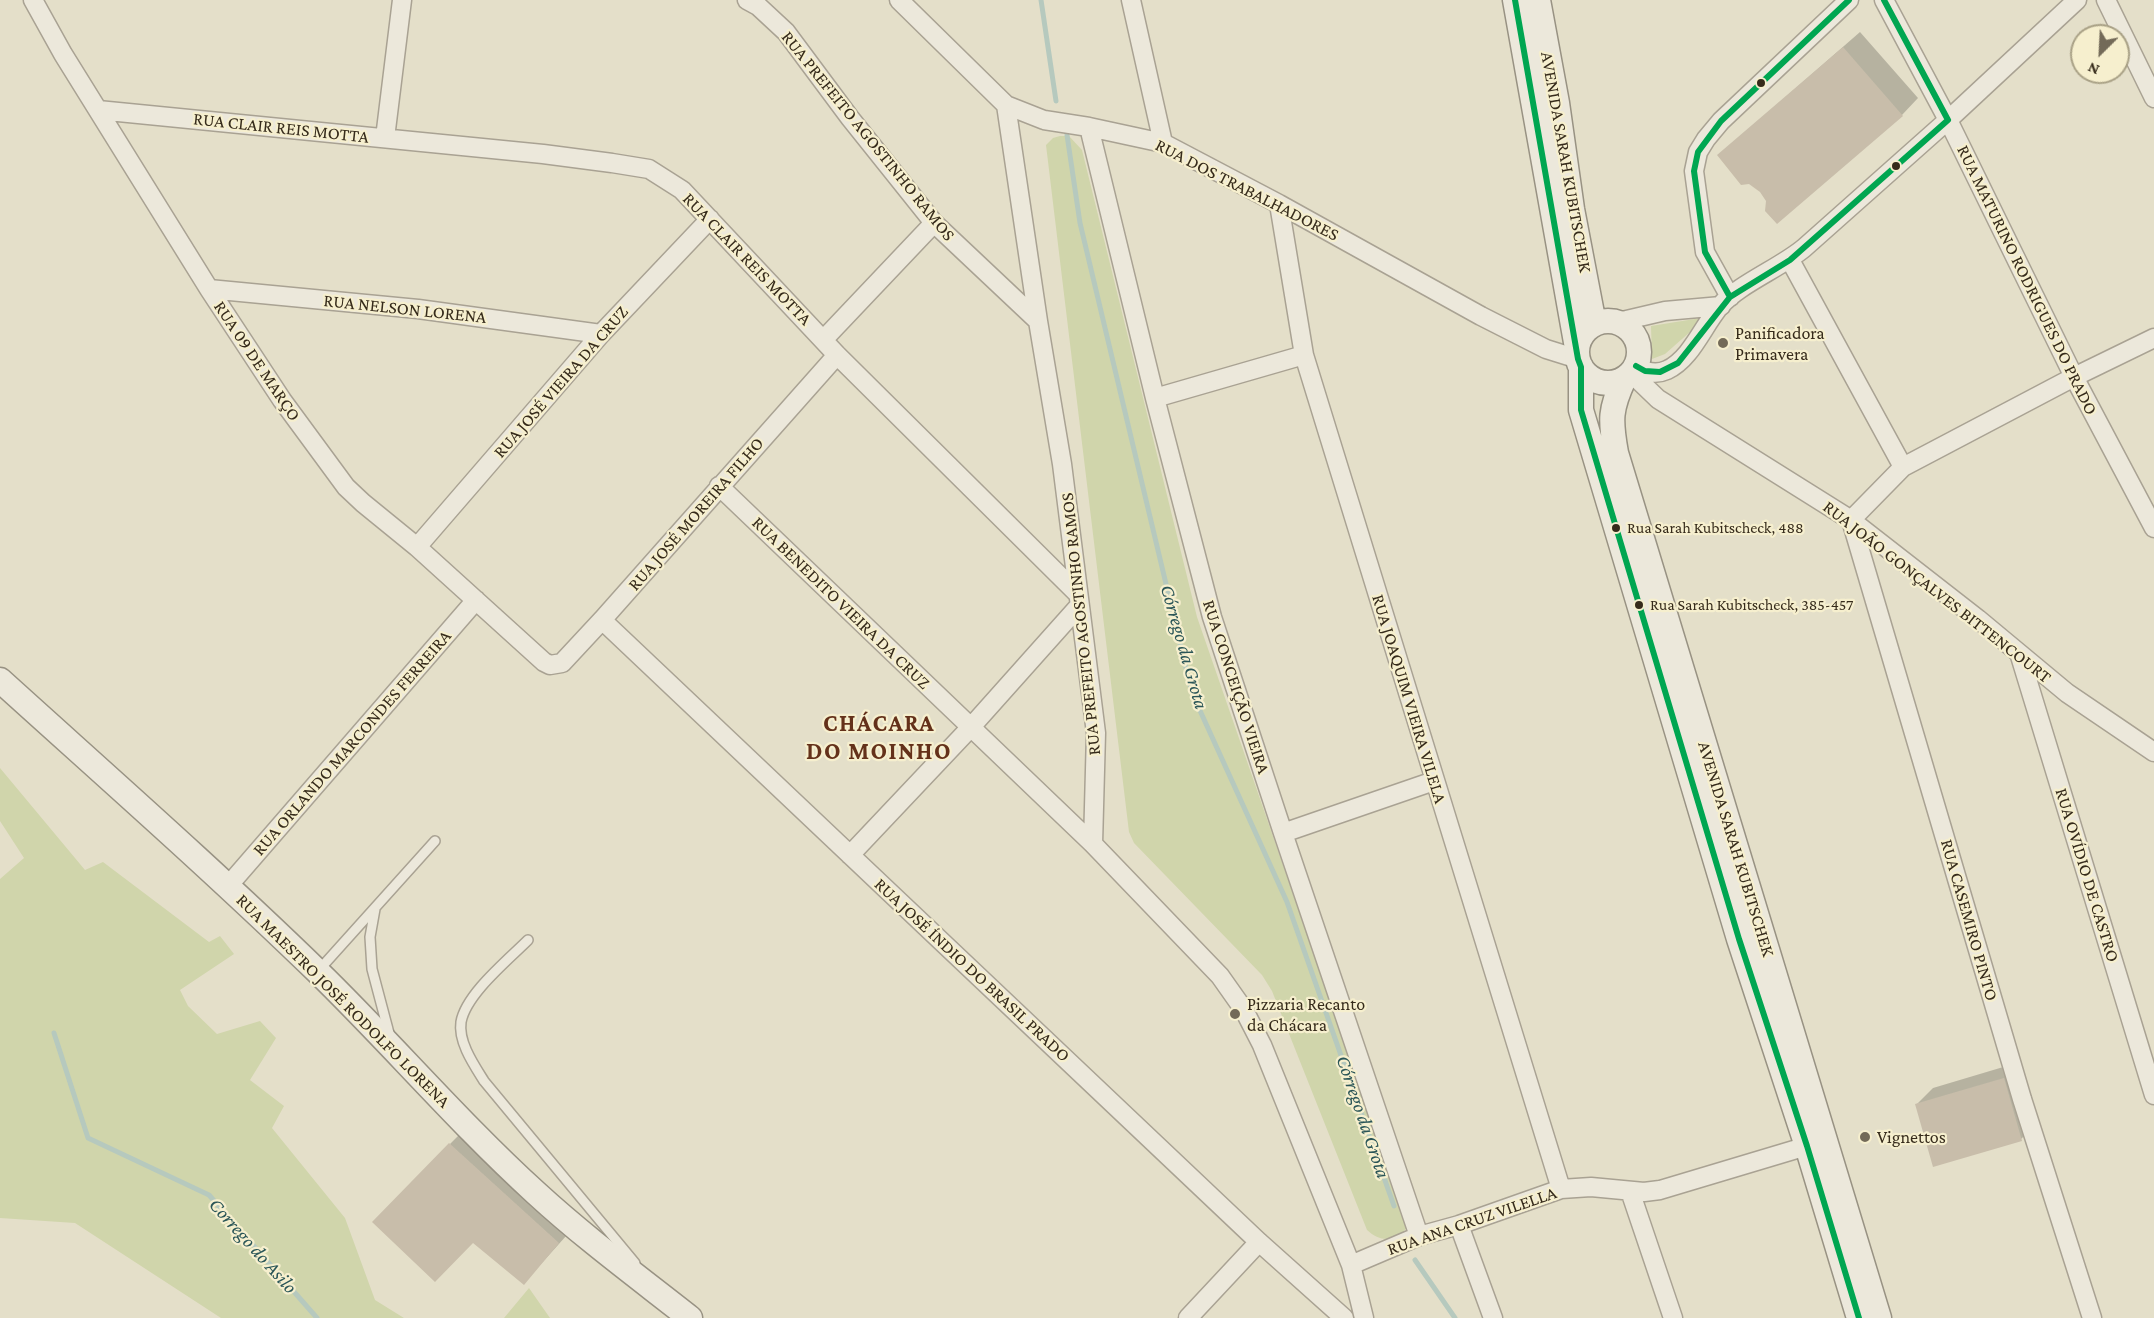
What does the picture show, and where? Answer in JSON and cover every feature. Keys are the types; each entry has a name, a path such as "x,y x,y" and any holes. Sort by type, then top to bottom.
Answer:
{"main road":[{"name":"AVENIDA SARAH KUBITSCHEK","path":"1527,5 1562,210 1579,358 1581,410 1739,939 1807,1146 1859,1318"},
{"name":"AVENIDA SARAH KUBITSCHEK","path":"1562,210 1594,324"},
{"path":"1606,320 1618,322 1629,329 1637,340 1639,353 1630,373 1612,382 1600,381 1589,376 1579,358 1582,334 1594,324 1606,320"},
{"name":"AVENIDA SARAH KUBITSCHEK","path":"1630,373 1614,401 1612,413 1616,453 1879,1318"},
{"name":"RUA MAESTRO JOSÉ RODOLFO LORENA","path":"0,680 228,886 318,972 487,1147 535,1192 586,1238 690,1318"}],"street":[{"name":"RUA 09 DE MARÇO","path":"33,0 63,54 209,289 282,400 345,487 417,547 550,665"},
{"path":"385,138 402,0"},
{"name":"RUA PREFEITO AGOSTINHO RAMOS","path":"747,0 758,6 786,32 850,118 934,223 1038,321 1062,464 1096,733 1093,844"},
{"name":"RUA DOS TRABALHADORES","path":"899,0 1006,105 1044,120 1163,143 1279,204 1481,316 1546,349 1579,358"},
{"path":"1131,0 1163,143"},
{"path":"1726,301 1704,252 1694,171 1698,152 1721,121 1849,0"},
{"name":"RUA MATURINO RODRIGUES DO PRADO","path":"1884,0 1948,120 2074,377 2154,528"},
{"path":"1630,373 1660,372 1678,363 1726,301 1790,260 1948,120 2077,0"},
{"path":"2106,0 2154,98"},
{"path":"1006,105 1038,321"},
{"name":"RUA CLAIR REIS MOTTA","path":"98,110 554,155 649,170 682,190 837,355 1079,600"},
{"name":"RUA CONCEIÇÃO VIEIRA","path":"1089,127 1155,398 1212,617 1419,1236"},
{"name":"RUA JOAQUIM VIEIRA VILELA","path":"1279,204 1305,355 1561,1189"},
{"name":"RUA JOSÉ VIEIRA DA CRUZ","path":"417,547 601,334 710,219"},
{"path":"824,339 934,223"},
{"path":"1790,260 1903,467"},
{"name":"RUA NELSON LORENA","path":"209,289 418,309 601,334"},
{"path":"1618,322 1665,311 1726,301"},
{"path":"1851,520 1903,467 2074,377 2154,338"},
{"name":"RUA JOSÉ MOREIRA FILHO","path":"550,665 562,663 602,620 837,355"},
{"path":"1155,398 1305,355"},
{"name":"RUA JOÃO GONÇALVES BITTENCOURT","path":"1630,373 1658,399 1851,520 1978,619 2067,693 2154,752"},
{"name":"RUA BENEDITO VIEIRA DA CRUZ","path":"719,486 1093,844"},
{"name":"RUA CASEMIRO PINTO","path":"1851,520 2022,1099 2092,1318"},
{"name":"RUA ORLANDO MARCONDES FERREIRA","path":"228,886 476,600"},
{"path":"850,855 971,727 1079,600"},
{"name":"RUA JOSÉ ÍNDIO DO BRASIL PRADO","path":"602,620 1259,1242 1344,1318"},
{"name":"RUA OVÍDIO DE CASTRO","path":"2020,656 2154,1095"},
{"path":"1283,833 1434,781"},
{"path":"1093,844 1220,976 1244,1010 1262,1045 1351,1265 1364,1318"},
{"name":"RUA ANA CRUZ VILELLA","path":"1351,1265 1419,1236 1459,1225 1561,1189 1591,1187 1630,1191 1660,1190 1807,1146"},
{"path":"1630,1191 1673,1318"},
{"path":"1459,1225 1493,1318"},
{"path":"1188,1318 1259,1242"}],"lane":[{"path":"318,972 435,841"},
{"path":"375,908 370,937 372,969 394,1050"},
{"path":"528,940 481,988 467,1006 461,1022 462,1039 483,1081 664,1297"}],"green space":[{"path":"1069,136 1082,150 1197,617 1408,1226 1394,1238 1383,1239 1367,1230 1272,991 1262,975 1134,843 1129,832 1046,145 1053,138"},
{"path":"1707,317 1665,354 1652,359 1651,326"},
{"path":"0,768 85,870 103,862 209,942 220,936 234,954 180,990 188,1006 217,1034 260,1021 276,1038 250,1080 284,1106 272,1128 345,1218 375,1300 404,1318 221,1318 75,1223 0,1218 0,879 24,858 0,821"},
{"path":"529,1288 550,1318 504,1318"}],"building":[{"path":"1843,47 1903,116 1777,224 1765,211 1766,201 1760,192 1749,184 1741,185 1717,155"},
{"path":"2004,1078 2022,1141 1933,1167 1915,1104"},
{"path":"449,1143 559,1243 524,1285 473,1243 435,1282 372,1222"}],"waterway":[{"path":"1041,0 1056,101"},
{"name":"Córrego da Grota","path":"1067,135 1080,223 1192,693 1287,902 1394,1206"},
{"name":"Corrego do Asilo","path":"54,1033 88,1138 209,1195 317,1318"},
{"path":"1415,1260 1455,1318"}],"transit line":[{"path":"1515,0 1581,367 1581,410 1739,939 1807,1146 1859,1318"},
{"path":"1730,297 1705,252 1694,171 1698,152 1721,121 1849,0"},
{"path":"1884,0 1948,120"},
{"path":"1636,366 1645,371 1660,372 1678,363 1730,297 1790,260 1948,120"}],"place":[{"name":"Panificadora Primavera","path":"1723,343"},
{"name":"Rua Sarah Kubitscheck, 488","path":"1616,528"},
{"name":"Rua Sarah Kubitscheck, 385-457","path":"1639,605"},
{"name":"Pizzaria Recanto da Chácara","path":"1235,1014"},
{"name":"Vignettos","path":"1865,1137"}],"district":[{"name":"CHÁCARA DO MOINHO","path":"879,738"}]}
